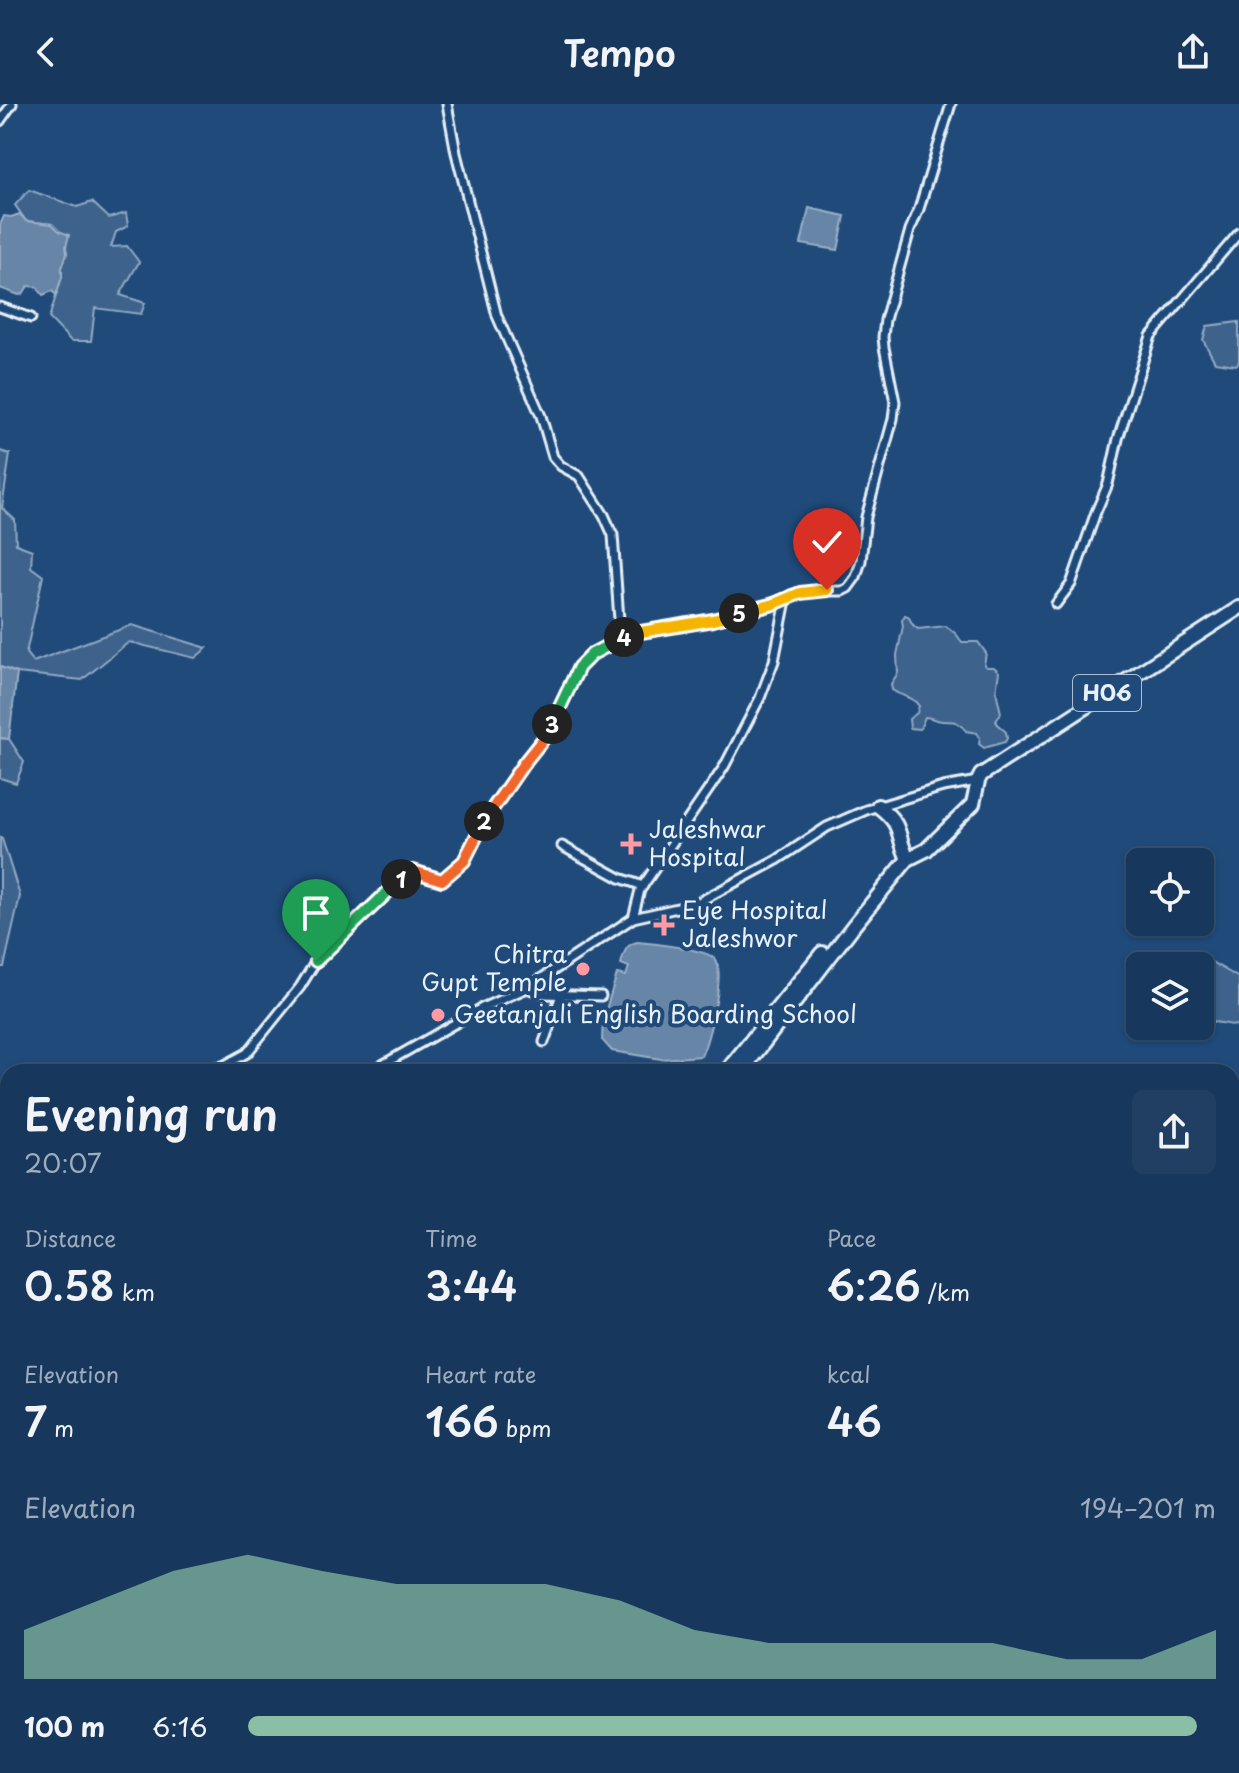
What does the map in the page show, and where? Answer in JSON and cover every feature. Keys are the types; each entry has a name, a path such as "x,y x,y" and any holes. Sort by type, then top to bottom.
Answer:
{"highway":[{"name":"H06","path":"1110,691 1239,608"},
{"name":"H06","path":"747,1064 908,859 926,850 973,804 981,775 1239,608"},
{"path":"878,806 896,822 908,859"},
{"name":"H06","path":"732,1064 837,934 854,925"}],"street":[{"path":"0,121 12,104"},
{"path":"447,104 456,153 497,316 541,416 553,457 561,466 579,476 613,535 619,620 629,634"},
{"path":"227,1064 247,1053 300,987 316,961 408,873 413,871 442,880 464,861 483,823 548,733 579,667 592,654 629,634 713,620 774,604 791,595 848,588 856,577 861,561 866,517 893,419 895,402 884,347 885,320 951,104"},
{"path":"1056,604 1071,584 1108,484 1126,410 1151,336 1239,233"},
{"path":"0,307 31,318"},
{"path":"633,918 640,890 724,767 760,698 769,677 786,600 791,595"},
{"path":"384,1064 482,1008 527,988 633,918 695,904 777,860 827,827 878,806 943,787 978,781"},
{"path":"562,846 620,878 643,886"},
{"path":"527,988 544,994 601,996"},
{"path":"544,1042 561,995"}],"shaded area":[{"path":"29,190 77,207 92,202 109,218 126,213 128,226 116,232 111,247 127,246 139,262 120,295 145,303 141,314 95,308 91,341 71,341 49,318 67,253 59,231 52,224 26,221 15,205"},
{"path":"809,208 845,216 838,250 801,244"},
{"path":"20,214 26,221 52,224 69,235 56,295 52,291 43,295 37,287 28,286 19,295 0,288 0,225 4,216"},
{"path":"1239,322 1239,362 1236,365 1215,362 1203,340 1207,326"},
{"path":"0,451 10,454 2,508 15,520 16,544 32,550 31,567 43,576 26,653 33,662 132,625 207,648 195,658 129,642 82,680 17,673 0,667"},
{"path":"905,615 918,629 946,626 962,642 978,642 986,653 984,665 994,667 999,672 996,691 1001,713 996,721 1006,732 1005,742 984,748 979,744 977,733 966,731 955,722 926,717 920,729 910,728 909,719 917,713 919,706 892,690 891,684 898,673 897,655"},
{"path":"0,667 17,673 9,739 0,738"},
{"path":"0,738 9,739 24,762 16,783 0,778"},
{"path":"0,838 20,896 4,967 0,967"},
{"path":"637,942 690,949 715,959 718,991 701,1056 661,1059 612,1051 602,1040 603,1019 617,974 626,976 629,967 621,964 624,953 627,947"},
{"path":"1214,963 1239,978 1239,1026 1214,1022"}],"place":[{"name":"Jaleshwar Hospital","path":"631,844"},
{"name":"Eye Hospital Jaleshwor","path":"664,925"},
{"name":"Chitra Gupt Temple","path":"583,969"},
{"name":"Geetanjali English Boarding School","path":"438,1015"}],"route":[{"path":"316,961 408,873 413,871 442,880 464,861 483,823 548,733 579,667 592,654 629,634 713,620 774,604 791,595 827,590"}]}
